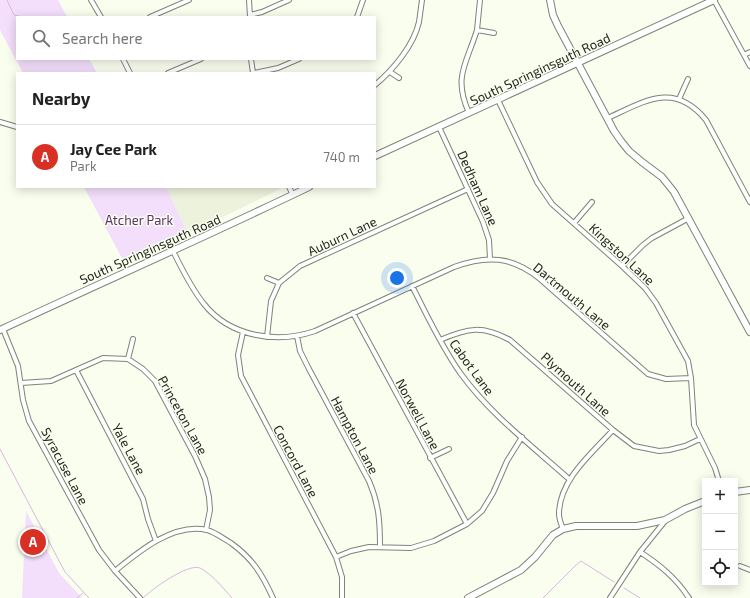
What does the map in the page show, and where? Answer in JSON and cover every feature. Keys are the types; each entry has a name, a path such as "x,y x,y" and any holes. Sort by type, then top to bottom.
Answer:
{"street":[{"path":"92,0 100,16"},
{"path":"152,16 189,0"},
{"path":"249,0 250,16 289,0"},
{"path":"357,16 363,0"},
{"path":"376,84 390,72 410,42 418,23 422,0"},
{"path":"469,113 462,96 460,81 462,70 476,30 480,0"},
{"path":"550,0 553,15 558,26 614,131 625,146 642,162 662,177 671,188 747,319 750,332"},
{"path":"714,0 750,66"},
{"name":"South Springinsguth Road","path":"376,156 714,0"},
{"path":"476,30 494,33"},
{"path":"744,55 750,52"},
{"path":"124,60 130,72"},
{"path":"170,72 199,60"},
{"path":"251,60 254,72"},
{"path":"259,72 278,68 297,60"},
{"path":"390,72 399,78"},
{"path":"679,99 688,79"},
{"path":"608,118 649,99 665,97 679,99 695,109 706,120 750,202"},
{"name":"Kingston Lane","path":"498,100 537,182 552,204 622,266 645,288 656,303 688,361 691,378 694,425 711,459 718,478"},
{"path":"0,122 16,127"},
{"name":"Dedham Lane","path":"439,127 487,232 490,258"},
{"path":"290,188 293,195"},
{"name":"South Springinsguth Road","path":"1,329 307,188"},
{"name":"Auburn Lane","path":"267,337 271,301 279,283 300,266 468,189"},
{"path":"574,223 592,202"},
{"path":"622,266 652,238 689,218"},
{"name":"Dartmouth Lane","path":"173,251 203,304 222,320 243,332 267,337 297,336 315,331 467,262 477,259 490,258 513,263 533,273 648,374 666,379 691,378"},
{"path":"267,278 279,283"},
{"name":"Cabot Lane","path":"412,286 440,340 461,374 483,401 569,479"},
{"name":"Norwell Lane","path":"353,313 467,524"},
{"name":"Syracuse Lane","path":"1,329 17,362 23,400 29,421 98,550 139,597"},
{"name":"Plymouth Lane","path":"440,340 459,332 474,330 492,331 504,336 516,344 613,430 634,446 659,451 685,446 700,439"},
{"name":"Concord Lane","path":"243,332 238,349 239,369 243,381 336,557 342,577 342,598"},
{"name":"Hampton Lane","path":"297,336 300,351 375,495 380,519 380,547"},
{"path":"21,384 51,381 103,358 128,359 133,339"},
{"name":"Princeton Lane","path":"128,359 143,369 155,381 202,470 210,497 210,510 206,530"},
{"name":"Yale Lane","path":"76,370 144,500 148,519 156,541"},
{"path":"563,529 559,516 560,501 569,479 613,430"},
{"path":"336,557 360,548 411,548 442,538 467,524 482,511 494,493 507,461 522,437"},
{"path":"430,458 449,449"},
{"path":"738,492 750,490"},
{"path":"468,598 521,570 535,557 553,535 563,529 576,526 637,526 665,520 685,509 702,502"},
{"path":"610,598 640,552 665,520"},
{"path":"115,571 137,553 156,541 191,529 206,530 225,539 246,555 260,571 273,598"},
{"path":"640,552 662,567 681,586 689,598"},
{"path":"740,566 750,570"}],"shaded area":[{"path":"166,188 282,188 188,234"}],"green space":[{"path":"0,0 58,0 66,16 16,16 16,60 0,30"},
{"path":"16,60 90,60 96,72 22,72"},
{"name":"Atcher Park","path":"85,188 166,188 188,234 124,262"},
{"path":"26,511 59,573 82,598 22,598"}],"waterway":[{"path":"7,0 14,15 18,16"},
{"path":"0,449 65,572 89,598"},
{"path":"543,598 581,561 614,582"},
{"path":"143,598 170,578 194,567 200,568 209,574 232,598"},
{"path":"624,588 640,598"},
{"path":"77,598 83,593"}],"place":[{"name":"Jay Cee Park","path":"33,542"}]}
